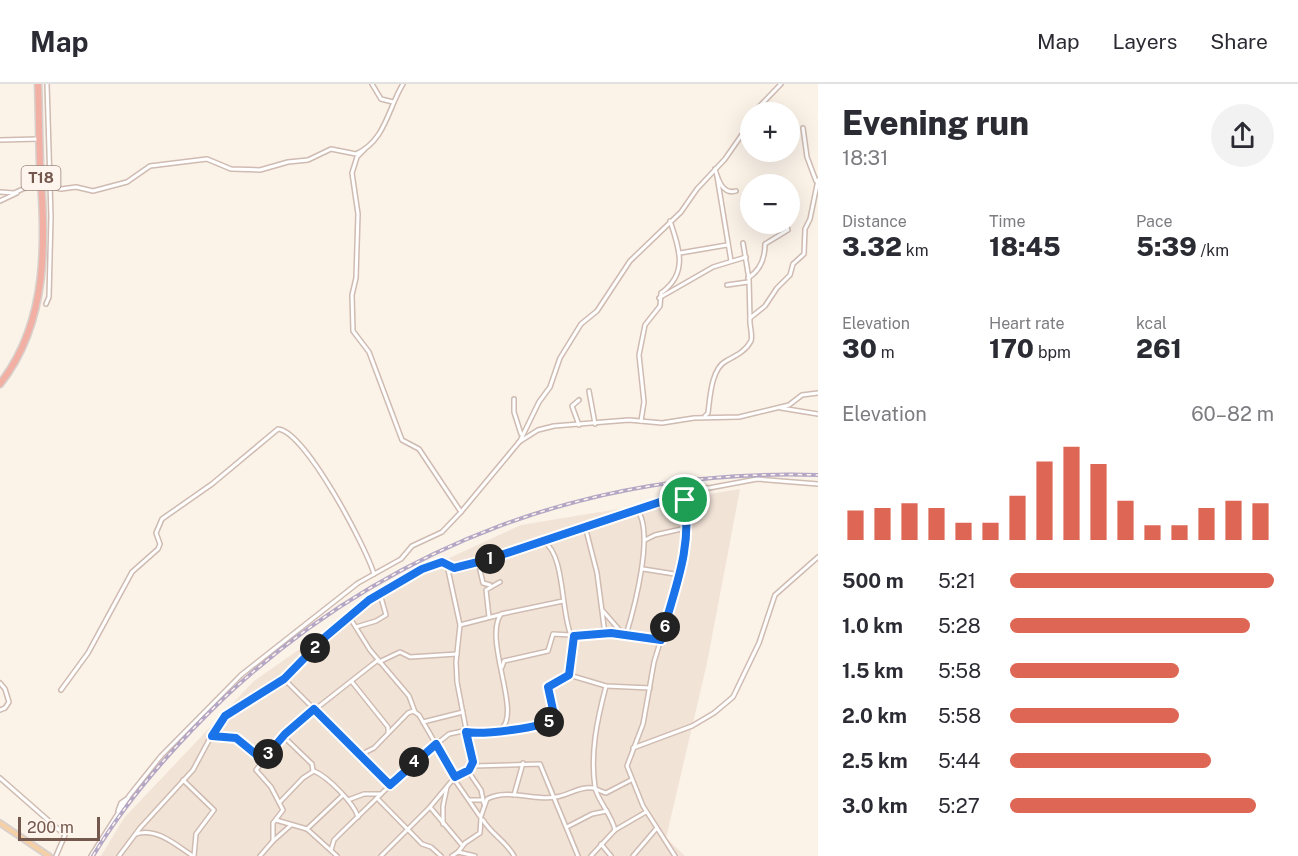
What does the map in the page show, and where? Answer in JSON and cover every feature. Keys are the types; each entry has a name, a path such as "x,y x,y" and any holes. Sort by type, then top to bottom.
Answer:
{"highway":[{"name":"T18","path":"0,384 24,346 37,309 42,273 42,186 38,84"}],"main road":[{"path":"0,823 50,856"}],"street":[{"path":"46,84 51,187 49,297 46,304"},
{"path":"372,84 381,99 393,102"},
{"path":"0,201 35,183 42,186 65,189 76,187 93,191 128,182 150,166 207,159 226,168 260,170 288,162 308,160 331,148 352,154 364,149 380,134 392,112 393,102 404,84"},
{"path":"764,102 781,84"},
{"path":"750,318 765,306 777,288 790,275 794,264 804,254 805,231 815,198 817,181 806,154 803,128"},
{"path":"519,443 550,387 560,358 581,324 597,311 630,261 680,213 740,136"},
{"path":"0,140 39,139"},
{"path":"364,149 357,157 352,174 358,214 356,278 352,295 353,330 369,352 402,440 419,449 461,512"},
{"path":"715,169 731,261"},
{"path":"717,176 726,192 736,191"},
{"path":"0,192 18,192"},
{"path":"641,421 644,402 639,354 645,325 660,306 661,293 673,281 680,253 670,221"},
{"path":"727,285 748,280 764,258 765,244 781,234"},
{"path":"703,417 708,413 714,375 724,362 736,357 751,341 748,280 743,243"},
{"path":"680,253 727,245"},
{"path":"659,298 704,272 746,257"},
{"path":"589,392 595,424"},
{"path":"91,856 128,798 185,728 247,669 358,583 401,559 412,546 442,532 519,443 542,429 619,420 662,423 703,417 739,417 779,408 793,402 802,394 818,393"},
{"path":"514,399 514,412 522,435"},
{"path":"579,400 572,406 579,425"},
{"path":"779,408 818,414"},
{"path":"62,690 88,653 132,572 158,549 160,544 156,533 162,519 212,484 278,429 287,432 311,457 351,519 374,575"},
{"path":"675,856 646,812 627,766 643,724 661,640 686,554 683,489 686,486 709,488 757,478 818,484"},
{"path":"119,856 135,834 193,770 225,716 284,679 324,638 380,593 427,567 442,562 457,567 544,542 585,526 668,500 685,500"},
{"path":"625,635 643,569 644,541 640,515 637,510"},
{"path":"585,526 595,558 604,634"},
{"path":"644,541 656,535 686,528"},
{"path":"544,542 549,546 558,568 572,636 569,675"},
{"path":"633,748 692,726 714,713 733,697 759,643 775,595 818,557"},
{"path":"475,562 479,566 483,583 491,585"},
{"path":"447,565 460,625 457,654 458,682 473,766"},
{"path":"643,569 681,574"},
{"path":"489,617 486,590 491,585 500,582"},
{"path":"356,627 376,621 386,615 380,593"},
{"path":"460,625 563,601"},
{"path":"603,611 625,635"},
{"path":"500,730 507,720 497,630 501,614"},
{"path":"350,618 379,661 409,696 454,778 489,831 502,839 514,856"},
{"path":"501,668 503,662 510,658 548,651 553,633 572,636 625,635 661,640"},
{"path":"273,842 272,826 283,810 280,802 256,772 263,765 263,760 284,736 314,709 379,661 400,652 410,657 457,654"},
{"path":"331,850 334,840 390,785 450,734 500,730 554,720 555,714 548,687 569,675 606,686 650,688"},
{"path":"284,679 390,785"},
{"path":"352,682 388,727 388,734"},
{"path":"0,683 5,689 9,702 0,710"},
{"path":"606,686 592,745 595,789 608,811 615,830"},
{"path":"365,760 366,752 408,713 416,712"},
{"path":"423,722 463,712"},
{"path":"388,727 395,727"},
{"path":"212,736 236,738 263,760"},
{"path":"284,736 312,764 313,771"},
{"path":"356,750 366,752"},
{"path":"514,795 523,763"},
{"path":"381,856 430,807 454,778 473,766 523,763 540,764 578,856"},
{"path":"313,771 322,775 348,800 364,811"},
{"path":"280,802 313,771"},
{"path":"468,771 480,788 485,806"},
{"path":"0,778 65,835 56,856"},
{"path":"135,834 144,832 164,837 194,856 196,834 214,810 183,780"},
{"path":"452,856 480,833 481,817 489,797 514,795 554,798 580,789 610,792 632,780"},
{"path":"443,824 447,787"},
{"path":"348,800 364,794 382,794"},
{"path":"307,829 343,795"},
{"path":"377,798 422,844 431,847 441,856"},
{"path":"469,800 482,800"},
{"path":"355,806 358,817"},
{"path":"430,807 466,854"},
{"path":"567,827 596,812 608,811"},
{"path":"591,856 615,830 646,812"},
{"path":"276,820 307,829 337,856"},
{"path":"260,856 291,825"},
{"path":"633,856 656,829"},
{"path":"601,844 611,856"},
{"path":"458,852 475,856"},
{"path":"638,852 640,856"}],"shaded area":[{"path":"740,489 707,663 666,838 685,856 101,856 124,818 254,681 393,584 521,525"}],"railway":[{"path":"93,856 122,812 154,772 226,696 289,643 356,596 427,557 500,526 576,502 654,485 735,476 818,475"}],"route":[{"path":"669,499 685,500 685,560 661,640 611,633 574,636 569,675 548,687 555,719 517,728 481,733 466,732 473,762 473,766 468,771 455,777 446,765 436,744 390,785 314,709 285,734 263,760 236,738 212,736 214,729 225,716 284,679 324,638 369,600 422,569 442,562 454,568 486,560 658,502 669,499"}]}
